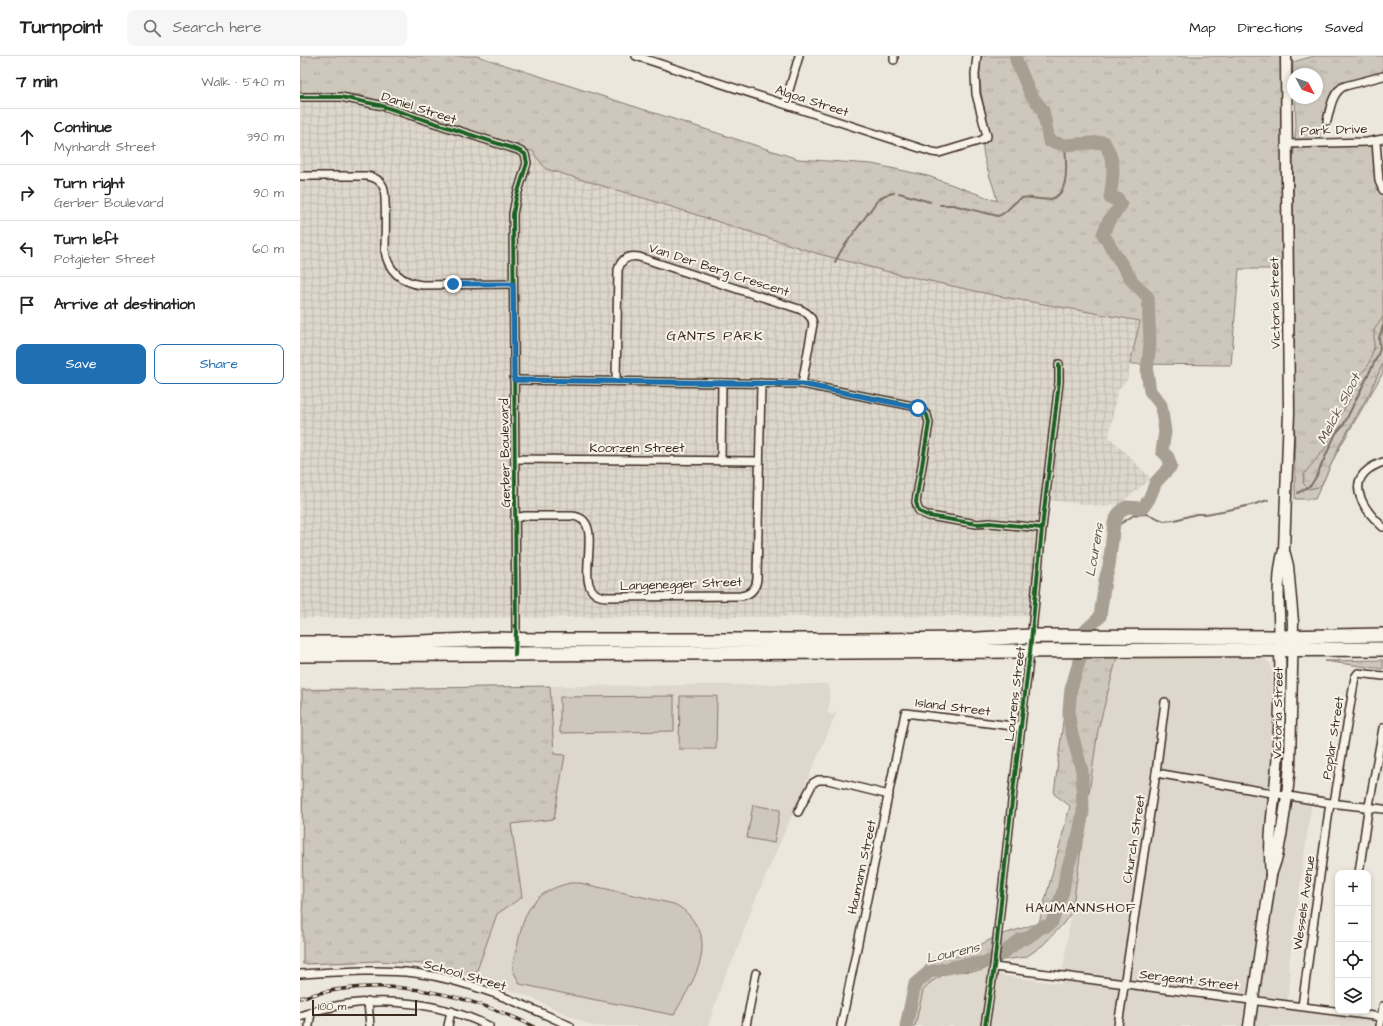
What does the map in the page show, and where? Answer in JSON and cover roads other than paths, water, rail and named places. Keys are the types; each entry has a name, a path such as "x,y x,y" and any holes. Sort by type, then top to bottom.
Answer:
{"highway":[{"path":"300,656 1077,652 1286,643 1383,635"},
{"path":"300,643 394,643 498,639 862,640 978,639 1031,636 1116,636 1286,643 1383,649"}],"main road":[{"name":"Victoria Street","path":"1250,1026 1271,875 1280,846 1287,796 1291,742 1286,643 1280,586 1281,564 1284,550 1289,419 1286,56"},
{"name":"Victoria Street","path":"1271,875 1270,843 1286,643"}],"street":[{"name":"Algoa Street","path":"639,56 935,152 941,152 985,139 986,133 976,94 975,74 977,56"},
{"path":"784,104 799,56"},
{"path":"1327,121 1335,94 1339,89 1344,86 1383,76"},
{"name":"Daniel Street","path":"300,97 341,97 379,105 521,151 526,157"},
{"path":"1379,140 1379,181 1383,190"},
{"name":"Park Drive","path":"1286,144 1379,140"},
{"name":"Gerber Boulevard","path":"515,654 513,214 516,198 526,167 526,157"},
{"path":"300,176 368,176 381,182 385,193 386,254 392,269 404,280 410,283 422,285 513,284"},
{"name":"Van Der Berg Crescent","path":"616,381 618,270 624,260 633,256 799,308 808,313 813,324 802,384"},
{"name":"Lourens Street","path":"986,1026 1030,652 1042,528 1059,382 1059,364"},
{"path":"514,380 802,384 922,409 927,415 929,423 916,502 918,509 926,516 976,524 990,522 1042,528"},
{"path":"721,461 722,382"},
{"name":"Langenegger Street","path":"515,518 525,516 572,516 584,521 589,531 589,585 592,592 599,596 607,598 744,596 751,592 757,583 761,383"},
{"name":"Koorzen Street","path":"515,459 759,461"},
{"path":"1383,462 1365,472 1360,480 1359,488 1361,500 1366,509 1383,527"},
{"name":"Poplar Street","path":"1332,803 1355,677 1358,673 1383,676"},
{"name":"Church Street","path":"1118,1026 1156,774 1165,702"},
{"name":"Island Street","path":"905,713 1021,727"},
{"name":"Haumann Street","path":"841,1026 905,713"},
{"path":"1359,870 1383,728"},
{"path":"1156,774 1332,803 1383,809"},
{"path":"798,812 813,783 818,780 828,780 889,795"},
{"name":"Wessels Avenue","path":"1302,1006 1332,803"},
{"name":"Sergeant Street","path":"994,964 1124,984 1335,1010"},
{"name":"School Street","path":"300,974 383,972 414,973 435,976 523,1005 570,1026"},
{"path":"746,1026 756,973"},
{"path":"368,1002 370,1026"},
{"path":"300,1016 346,1004 368,1002 429,1006 465,1015 489,1026"},
{"path":"1380,1026 1383,1006"},
{"path":"448,1026 451,1011"},
{"path":"309,1026 311,1012"},
{"name":"Sergeant Street","path":"1361,1014 1382,1017"}],"waterway":[{"name":"Melck Sloot","path":"906,1026 915,984 929,972 962,965 988,962 1006,951 1021,939 1027,938 1042,927 1048,926 1052,922 1063,891 1066,873 1079,833 1083,812 1082,771 1071,730 1069,709 1071,689 1080,659 1086,630 1100,617 1105,580 1109,566 1114,523 1119,513 1126,507 1143,508 1149,499 1156,482 1171,466 1168,457 1162,451 1165,432 1161,405 1150,391 1147,372 1150,344 1148,297 1132,281 1103,234 1108,222 1121,205 1118,199 1110,198 1113,169 1111,157 1104,142 1065,145 1049,141 1043,110 1031,95 1016,60 1016,56"},
{"path":"940,205 953,205 998,216 1022,198 1050,199 1057,196 1061,191 1066,176 1065,145"},
{"path":"835,262 842,249 877,201 885,195 894,193"},
{"path":"899,193 930,202"},
{"name":"Melck Sloot","path":"1298,493 1311,485 1336,433 1344,424 1380,349 1379,338 1383,326"},
{"name":"Melck Sloot","path":"1114,528 1134,515 1147,514 1164,521 1175,520 1196,514 1206,514 1233,509 1268,500"}],"railway":[{"path":"300,998 330,991 360,987 390,987 419,990 448,995 477,1003 533,1026"}],"district":[{"name":"GANTS PARK","path":"715,336"},
{"name":"HAUMANNSHOF","path":"1081,908"}],"water label":[{"name":"Lourens","path":"1095,550"},
{"name":"Lourens","path":"953,953"}]}
